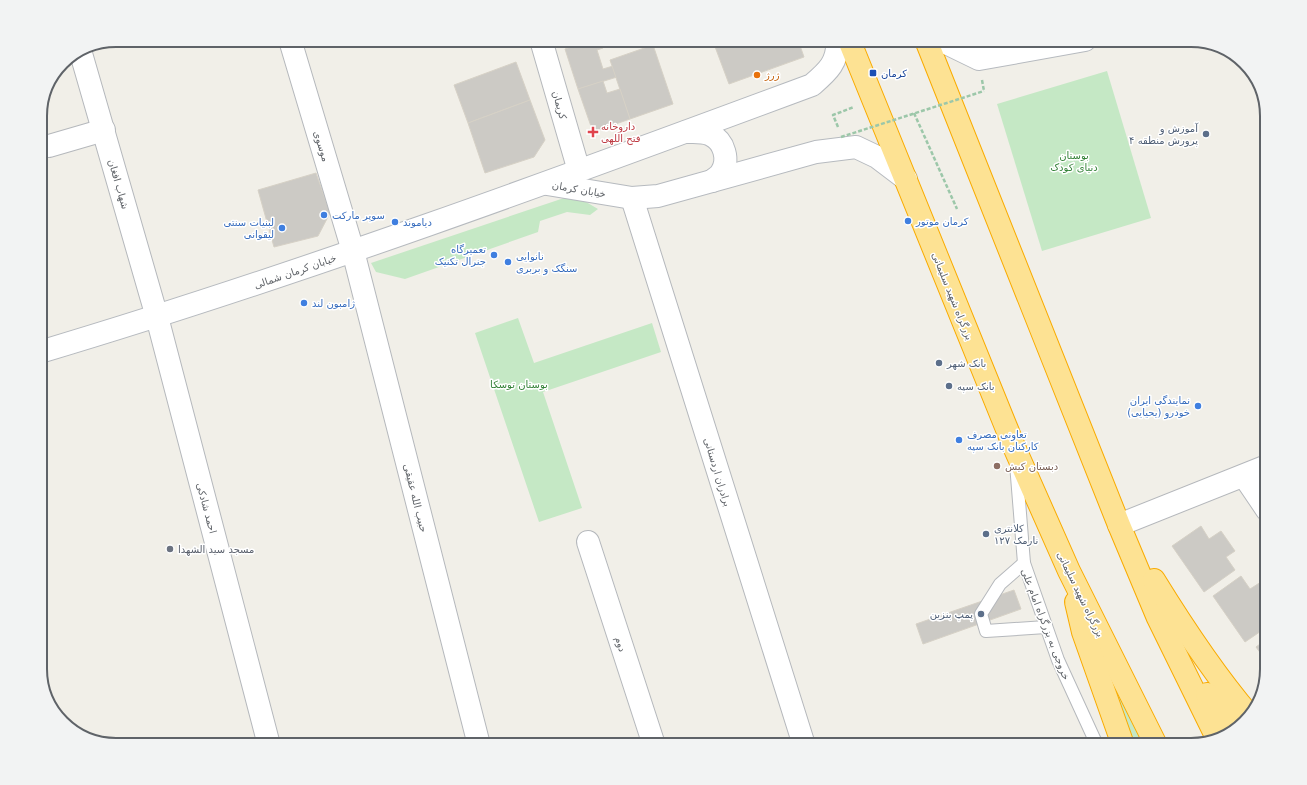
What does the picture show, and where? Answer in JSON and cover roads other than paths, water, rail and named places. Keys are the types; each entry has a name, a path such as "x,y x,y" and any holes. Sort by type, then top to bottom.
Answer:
{"highway":[{"name":"بزرگراه شهید سلیمانی","path":"852,47 1015,449 1069,571 1152,738"},
{"path":"929,47 1119,525 1158,618 1215,734"},
{"path":"1119,525 1191,640 1231,694 1246,711"},
{"path":"1069,571 1083,632 1121,738"},
{"path":"1158,618 1198,682 1222,716 1231,725"}],"street":[{"name":"موسوی","path":"292,47 353,251"},
{"name":"کریمان","path":"543,47 579,170"},
{"name":"خیابان کرمان","path":"547,184 579,170 812,84 830,69 838,47"},
{"path":"954,47 979,59 1046,47"},
{"name":"شهاب افغان","path":"82,56 157,317"},
{"path":"49,146 104,130"},
{"path":"683,132 699,132 711,135 722,145 726,160 721,172 712,181"},
{"name":"خیابان کرمان","path":"547,184 632,198 658,196 816,152 856,147 877,157 906,179"},
{"name":"خیابان کرمان شمالی","path":"47,350 157,317 547,184"},
{"name":"برادران اردستانی","path":"632,198 802,738"},
{"name":"حبیب الله عقیقی","path":"353,251 477,738"},
{"name":"احمد شادکی","path":"157,317 267,738"},
{"path":"1119,525 1260,469"},
{"path":"1244,476 1260,500"},
{"name":"دوم","path":"588,542 652,738"}],"lane":[{"name":"خروجی به بزرگراه امام علی","path":"1015,449 1024,563 1058,660 1094,738"},
{"path":"1024,563 1000,584 981,614 986,631 1046,627"}],"place":[{"name":"کرمان","path":"873,73"},
{"name":"ژرژ","path":"757,75"},
{"name":"داروخانه فتح اللهی","path":"593,132"},
{"name":"آموزش و پرورش منطقه ۴","path":"1206,134"},
{"name":"سوپر مارکت","path":"324,215"},
{"name":"کرمان موتور","path":"908,221"},
{"name":"دیاموند","path":"395,222"},
{"name":"لبنیات سنتی لیقوانی","path":"282,228"},
{"name":"تعمیرگاه جنرال تکنیک","path":"494,255"},
{"name":"نانوایی سنگک و بربری","path":"508,262"},
{"name":"ژامبون لند","path":"304,303"},
{"name":"بانک شهر","path":"939,363"},
{"name":"بانک سپه","path":"949,386"},
{"name":"نمایندگی ایران خودرو (یحیایی)","path":"1198,406"},
{"name":"تعاونی مصرف کارکنان بانک سپه","path":"959,440"},
{"name":"دبستان کیش","path":"997,466"},
{"name":"کلانتری ۱۲۷ نارمک","path":"986,534"},
{"name":"مسجد سید الشهدا","path":"170,549"},
{"name":"پمپ بنزین","path":"981,614"}],"park label":[{"name":"بوستان دنیای کودک","path":"1074,160"},
{"name":"بوستان توسکا","path":"519,384"}]}
